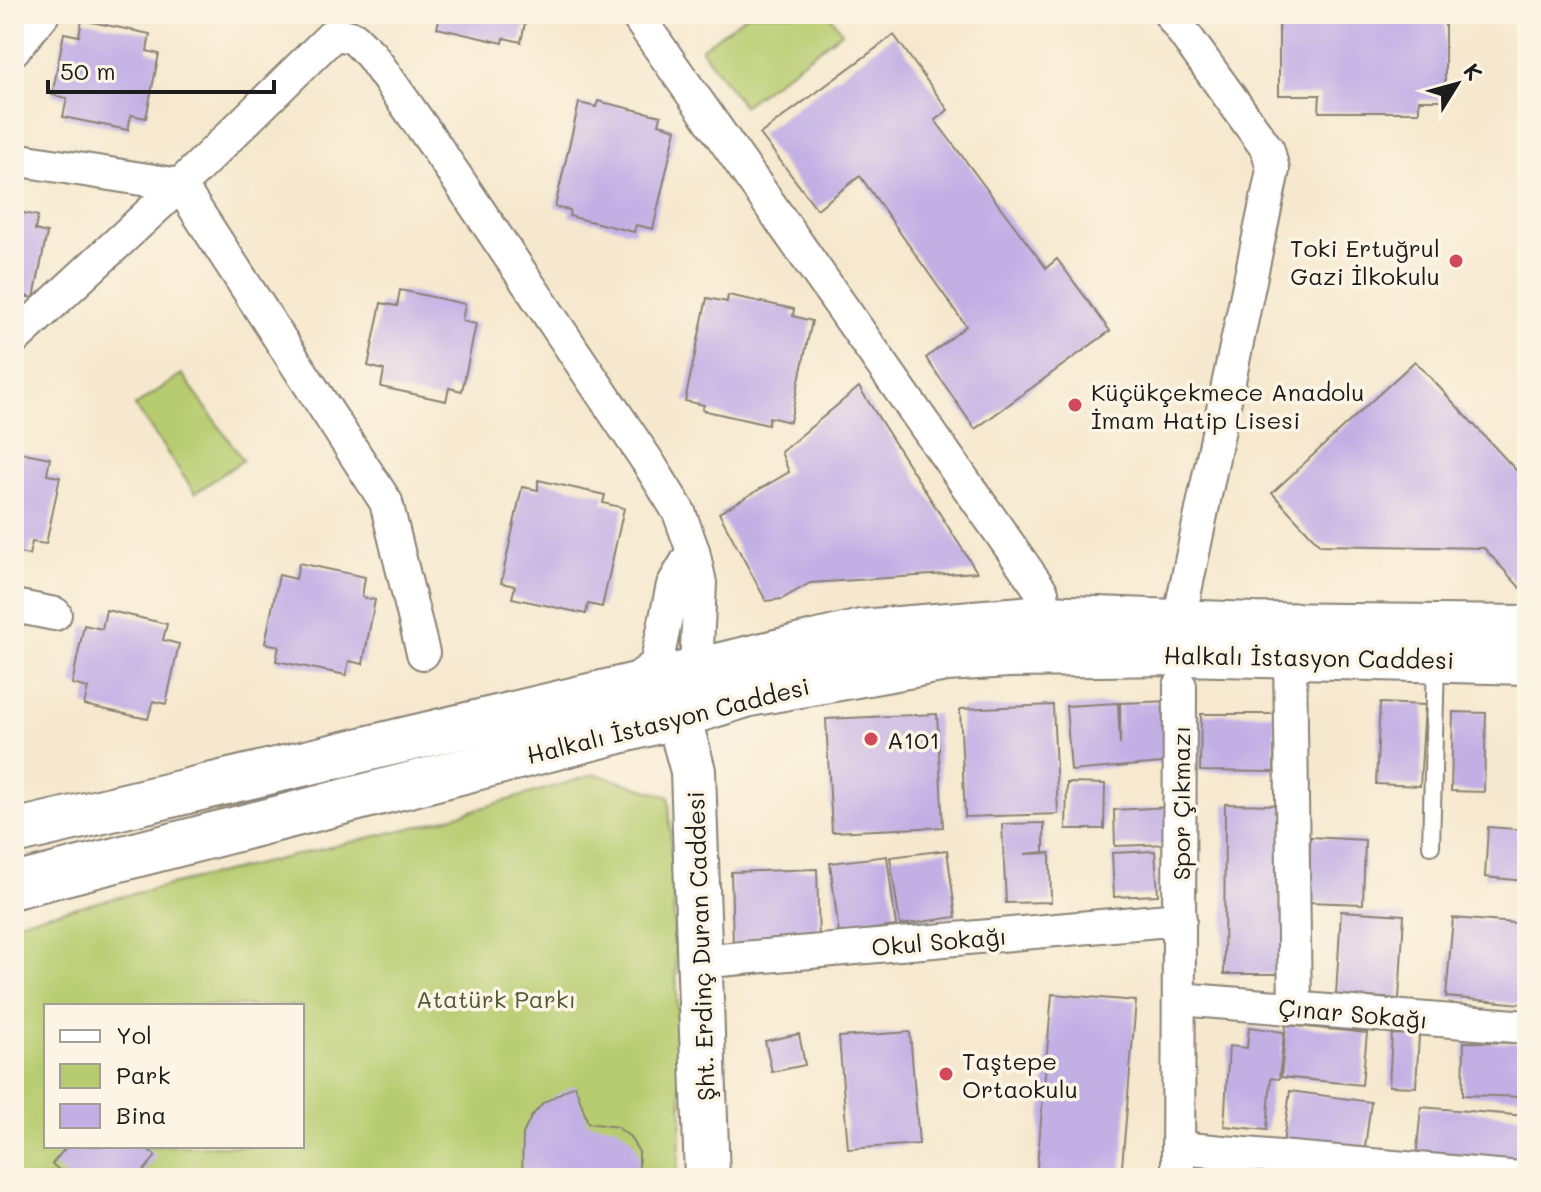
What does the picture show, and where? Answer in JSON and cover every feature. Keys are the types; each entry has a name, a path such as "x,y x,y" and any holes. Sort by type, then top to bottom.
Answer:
{"main road":[{"name":"Halkalı İstasyon Caddesi","path":"14,832 861,632 1045,617 1180,653 1254,625 1527,628"},
{"name":"Halkalı İstasyon Caddesi","path":"14,886 678,716 749,694 946,659 1180,653 1527,662"},
{"path":"621,689 678,716"},
{"name":"Şht. Erdinç Duran Caddesi","path":"678,716 693,771 698,962 706,1076 707,1178"},
{"path":"14,855 232,799 264,785 285,769"}],"street":[{"path":"14,49 43,14"},
{"path":"636,14 1042,592 1045,617"},
{"name":"Spor Çıkmazı","path":"1170,14 1268,150 1273,170 1180,653 1178,1163"},
{"path":"14,339 180,185 337,24 371,55 434,144 679,512 700,583 696,669"},
{"path":"14,159 180,185 386,502 423,653"},
{"path":"621,689 656,665 673,585 693,551"},
{"path":"14,606 55,614"},
{"path":"1290,657 1295,1008"},
{"name":"Okul Sokağı","path":"698,962 1180,919"},
{"name":"Çınar Sokağı","path":"1179,999 1527,1027"},
{"path":"1178,1163 1520,1178"}],"lane":[{"path":"1431,846 1436,660"}],"green space":[{"path":"748,14 829,14 842,32 743,106 701,49"},
{"path":"182,374 243,460 195,493 135,406"},
{"name":"Atatürk Parkı","path":"596,774 669,797 682,1119 677,1178 14,1178 14,922 427,824"}],"building":[{"path":"420,14 527,14 521,42 504,38 503,43 437,28 439,20"},
{"path":"1279,14 1445,14 1445,100 1419,100 1419,112 1319,112 1320,95 1279,95"},
{"path":"82,20 150,34 147,51 159,54 146,118 131,115 128,130 63,117 67,98 52,95 64,33 79,36"},
{"path":"894,35 948,110 935,120 1046,268 1057,259 1110,331 975,429 926,358 966,326 860,176 817,209 760,134"},
{"path":"598,101 661,116 659,124 676,129 653,229 636,225 634,232 569,216 570,210 555,207 579,103 596,107"},
{"path":"14,211 38,216 35,230 47,233 34,298 19,295 15,314"},
{"path":"400,290 465,304 462,321 476,324 462,391 449,388 446,401 381,387 384,370 368,366 381,303 397,306"},
{"path":"728,295 794,309 793,316 812,321 790,422 769,417 768,425 702,410 704,405 685,401 707,298 727,302"},
{"path":"1415,361 1527,482 1527,586 1522,590 1484,548 1320,545 1272,493"},
{"path":"859,387 977,572 810,583 782,599 766,601 719,513 789,472 781,452"},
{"path":"14,451 50,458 47,475 60,477 46,544 32,542 29,555 14,552"},
{"path":"538,480 605,495 603,503 624,508 602,607 588,604 586,614 512,598 515,586 501,583 522,487 538,490"},
{"path":"299,563 365,577 362,597 375,600 363,664 349,661 346,675 276,661 279,646 265,643 279,575 296,579"},
{"path":"106,610 167,624 163,640 179,644 166,704 153,701 148,719 84,705 88,688 72,684 84,625 102,629"},
{"path":"1171,701 1173,762 1071,771 1066,706 1118,703 1120,745 1120,703"},
{"path":"1380,703 1425,705 1420,786 1376,784"},
{"path":"1053,705 1058,814 965,817 960,709"},
{"path":"1453,712 1486,713 1484,792 1451,791"},
{"path":"937,714 943,827 832,832 826,719"},
{"path":"1201,714 1275,714 1274,772 1200,771"},
{"path":"1067,783 1105,784 1104,829 1066,829"},
{"path":"1225,804 1285,805 1285,974 1224,974"},
{"path":"1169,807 1171,844 1115,846 1114,810"},
{"path":"1044,823 1044,852 1025,854 1050,853 1051,902 1006,903 1002,824"},
{"path":"1488,827 1527,830 1525,881 1485,877"},
{"path":"1310,837 1365,840 1363,904 1308,902"},
{"path":"947,850 956,917 900,925 890,857"},
{"path":"1155,851 1158,895 1114,897 1112,853"},
{"path":"887,856 896,926 839,934 830,863"},
{"path":"817,869 819,942 733,945 731,872"},
{"path":"1341,911 1404,915 1399,999 1336,995"},
{"path":"1453,918 1527,924 1522,1004 1446,997"},
{"path":"1052,994 1136,1001 1121,1178 1036,1178"},
{"path":"1286,1025 1367,1033 1362,1085 1281,1077"},
{"path":"1249,1027 1284,1032 1279,1079 1271,1078 1267,1130 1224,1126 1229,1046 1247,1048"},
{"path":"910,1032 919,1144 848,1149 839,1037"},
{"path":"799,1034 805,1065 772,1072 765,1041"},
{"path":"1392,1034 1419,1035 1416,1087 1389,1086"},
{"path":"1464,1042 1527,1043 1527,1097 1463,1095"},
{"path":"575,1085 588,1123 617,1127 630,1137 639,1152 639,1178 522,1178 523,1134 531,1117 543,1103"},
{"path":"1290,1091 1371,1102 1364,1155 1283,1144"},
{"path":"1421,1107 1526,1116 1521,1169 1416,1160"},
{"path":"65,1148 146,1148 156,1156 138,1178 68,1178 52,1164"}],"place":[{"name":"Toki Ertuğrul Gazi İlkokulu","path":"1456,261"},
{"name":"Küçükçekmece Anadolu İmam Hatip Lisesi","path":"1075,405"},
{"name":"A101","path":"871,739"},
{"name":"Taştepe Ortaokulu","path":"946,1074"}]}
